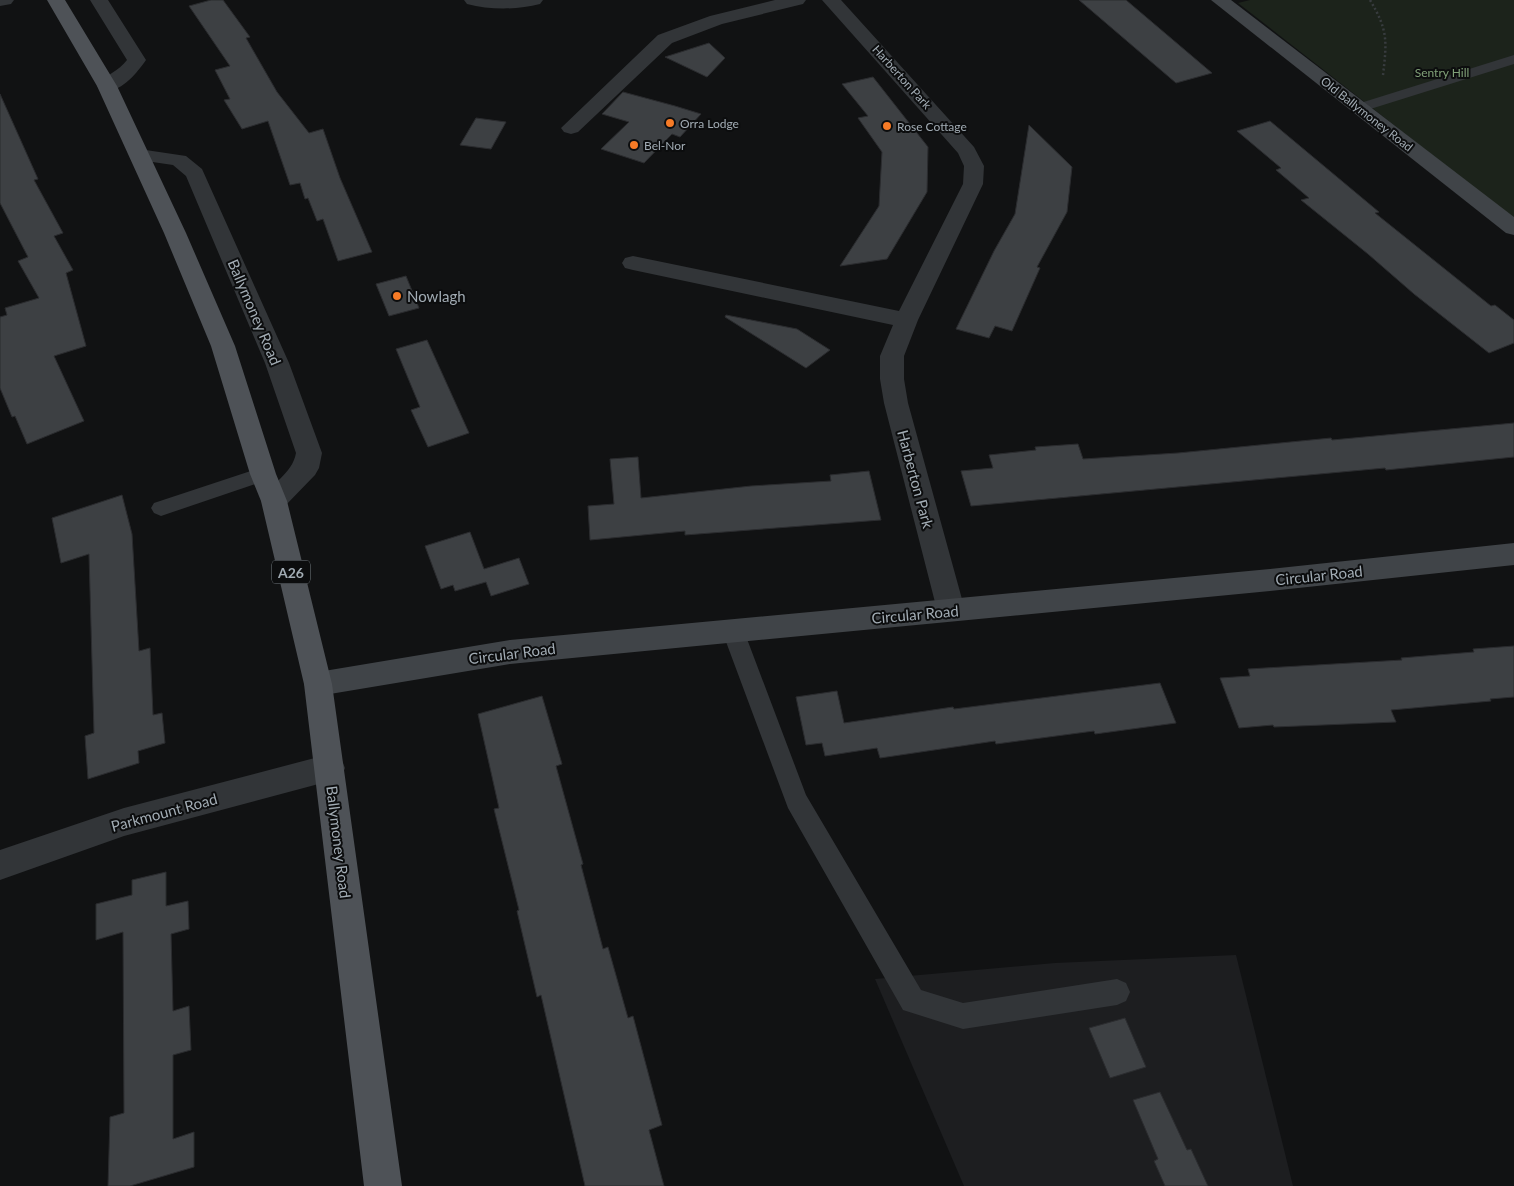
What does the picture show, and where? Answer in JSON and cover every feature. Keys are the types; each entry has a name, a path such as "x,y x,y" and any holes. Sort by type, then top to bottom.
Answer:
{"main road":[{"name":"Ballymoney Road","path":"56,0 107,86 175,232 223,346 263,474 274,501 318,684 383,1186"}],"street":[{"path":"0,1 5,0"},
{"path":"99,0 137,60 127,73 107,86"},
{"path":"473,0 496,2 534,0"},
{"path":"571,128 665,39 724,17 797,0"},
{"name":"Harberton Park","path":"831,0 967,150 974,166 973,184 906,320 892,356 892,379 951,610"},
{"name":"Old Ballymoney Road","path":"1220,0 1514,228"},
{"name":"Ballymoney Road","path":"139,155 179,160 195,173 278,363 309,453 306,468 274,501"},
{"path":"634,263 906,320"},
{"name":"Circular Road","path":"318,684 510,652 1270,580 1514,554"},
{"name":"Parkmount Road","path":"0,865 124,822 330,768"}],"lane":[{"path":"1359,108 1514,59"},
{"path":"161,508 263,474"},
{"path":"733,631 796,800 912,1001 963,1016 1117,992"}],"path":[{"path":"1370,0 1382,20 1387,43 1383,66 1384,99"}],"shaded area":[{"path":"1236,955 1293,1186 964,1186 875,979 1055,963"}],"green space":[{"name":"Sentry Hill","path":"1250,0 1514,0 1514,219 1238,3"}],"building":[{"path":"211,0 223,0 250,37 246,38 277,92 309,133 323,129 340,178 372,252 338,261 323,219 317,221 308,198 305,199 300,183 290,185 268,121 242,129 224,100 230,99 215,70 230,66 189,6"},
{"path":"1079,0 1126,0 1212,73 1176,83"},
{"path":"709,43 725,58 707,77 665,57"},
{"path":"873,77 928,147 927,192 887,259 840,266 879,206 882,152 858,118 868,116 842,84"},
{"path":"623,92 701,114 680,137 672,134 644,163 601,149 629,122 602,114"},
{"path":"0,94 38,179 34,180 63,233 54,236 73,270 66,273 86,346 54,356 84,421 27,444 15,416 12,417 0,388 0,317 7,315 5,308 39,298 18,261 28,257 0,203"},
{"path":"476,118 506,122 491,149 460,145"},
{"path":"1270,121 1379,212 1375,213 1491,306 1495,305 1514,320 1514,343 1489,353 1414,294 1301,200 1309,198 1276,170 1281,168 1237,131"},
{"path":"1029,125 1072,167 1067,212 1037,267 1040,268 1012,331 995,326 989,338 956,329 994,251 1015,214"},
{"name":"Nowlagh","path":"406,276 419,308 389,316 376,284"},
{"path":"726,315 797,329 830,350 806,368 725,317"},
{"path":"427,340 469,433 428,447 411,410 420,407 396,349"},
{"path":"1514,423 1514,457 1386,470 1385,468 971,506 961,471 993,468 989,455 1036,450 1035,447 1078,444 1083,459 1178,453"},
{"path":"638,457 641,498 751,486 831,481 830,475 869,471 881,520 685,535 685,531 590,540 588,506 614,504 610,459"},
{"path":"122,495 132,534 139,651 150,648 153,715 162,713 165,743 138,751 139,763 88,779 85,736 94,733 89,554 61,563 52,518"},
{"path":"470,532 484,569 519,558 529,584 491,596 486,582 455,591 453,585 441,589 425,546"},
{"path":"1514,646 1514,697 1490,699 1491,701 1391,710 1396,722 1274,727 1273,725 1239,728 1220,678 1250,676 1248,669 1402,660 1401,658 1474,652 1473,649"},
{"path":"1160,683 1176,723 1095,734 1094,731 996,744 995,741 880,758 877,748 825,756 822,743 806,745 796,697 837,691 844,723 953,707 954,709"},
{"path":"542,696 562,764 556,766 583,864 581,865 603,949 608,947 628,1018 633,1016 662,1125 649,1130 664,1186 585,1186 541,995 537,997 517,911 519,910 494,809 499,808 478,714"},
{"path":"166,872 166,906 188,901 189,929 171,934 173,1011 189,1006 191,1050 173,1055 173,1139 194,1132 194,1167 130,1186 108,1186 110,1117 124,1113 123,932 96,940 96,904 132,895 132,880"},
{"path":"1125,1018 1146,1067 1110,1078 1089,1028"},
{"path":"1160,1092 1187,1150 1191,1149 1208,1186 1165,1186 1154,1161 1158,1159 1133,1100"}],"place":[{"name":"Orra Lodge","path":"670,123"},
{"name":"Rose Cottage","path":"887,126"},
{"name":"Bel-Nor","path":"634,145"},
{"name":"Nowlagh","path":"397,296"}]}
